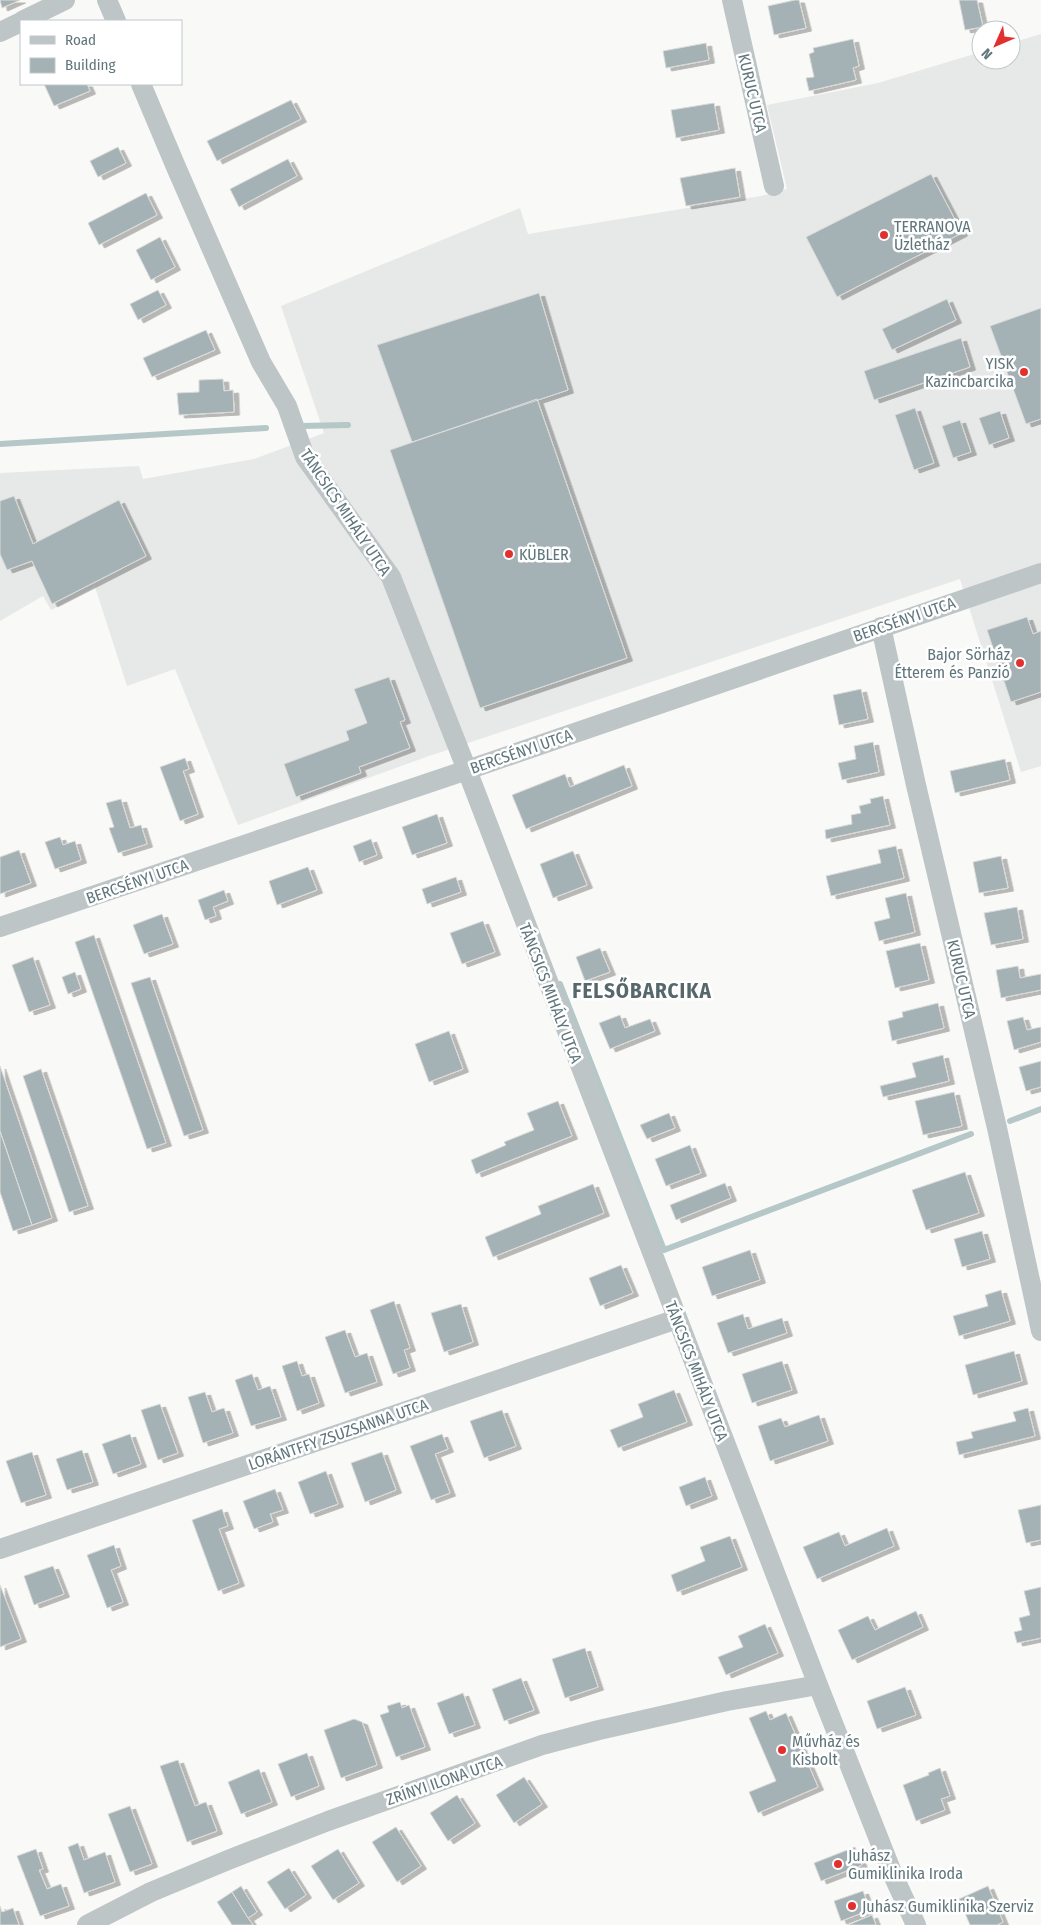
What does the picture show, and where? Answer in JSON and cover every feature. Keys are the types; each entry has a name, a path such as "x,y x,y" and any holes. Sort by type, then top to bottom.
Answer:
{"street":[{"path":"26,20 65,0"},
{"path":"107,0 116,20"},
{"name":"KURUC UTCA","path":"732,0 774,186"},
{"path":"0,32 20,23"},
{"name":"TÁNCSICS MIHÁLY UTCA","path":"141,85 261,362 286,406 305,457 391,577 467,770 818,1685 893,1875 916,1925"},
{"name":"BERCSÉNYI UTCA","path":"0,927 467,770 1041,573"},
{"name":"KURUC UTCA","path":"881,627 916,785 997,1128 1041,1331"},
{"name":"LORÁNTFFY ZSUZSANNA UTCA","path":"0,1549 677,1319"},
{"name":"ZRÍNYI ILONA UTCA","path":"87,1925 151,1892 228,1860 328,1821 542,1746 599,1730 727,1701 818,1685"}],"shaded area":[{"path":"1041,34 1041,766 1021,772 960,579 429,756 238,825 175,669 127,686 95,587 51,610 43,596 0,621 0,473 139,466 143,479 254,459 324,433 281,306 520,208 528,234 761,196 787,189 767,105 878,83 971,55 971,70 1021,70 1021,40"}],"building":[{"path":"0,0 20,0 2,8"},
{"path":"799,0 806,28 774,35 768,6"},
{"path":"959,0 977,0 981,20 971,20 971,29 965,30"},
{"path":"853,39 859,66 853,68 856,80 809,91 806,78 814,77 809,54 814,52 813,48"},
{"path":"706,43 709,60 666,68 663,51"},
{"path":"44,85 87,85 90,91 54,106"},
{"path":"291,100 301,119 217,161 207,141"},
{"path":"714,103 719,130 676,138 671,110"},
{"path":"118,147 126,163 98,177 90,161"},
{"path":"288,159 297,176 239,207 230,189"},
{"path":"735,168 740,197 686,206 680,178"},
{"name":"TERRANOVA Üzletház","path":"931,174 962,233 837,297 806,237"},
{"path":"146,193 157,215 99,245 88,223"},
{"path":"160,237 175,267 151,280 136,250"},
{"path":"158,290 166,305 138,320 130,304"},
{"path":"539,293 568,390 412,442 377,345"},
{"path":"947,299 956,320 892,350 882,329"},
{"name":"YISK Kazincbarcika","path":"1041,308 1041,419 1026,424 990,326"},
{"path":"206,330 215,350 152,377 143,358"},
{"path":"961,338 970,367 874,400 864,371"},
{"path":"223,379 224,391 233,390 234,412 179,415 177,393 199,392 199,380"},
{"name":"KÜBLER","path":"537,399 627,658 480,708 390,450"},
{"path":"915,408 934,463 914,470 895,415"},
{"path":"1000,411 1009,438 989,445 979,418"},
{"path":"960,420 971,452 953,458 942,426"},
{"path":"14,496 33,544 119,500 146,556 52,604 32,561 7,570 0,554 0,501"},
{"name":"Bajor Sörház Étterem és Panzió","path":"1027,617 1033,634 1041,631 1041,692 1011,702 987,630"},
{"path":"389,677 405,720 400,722 410,748 359,767 361,773 296,797 284,764 349,740 346,731 367,723 354,689"},
{"path":"861,689 868,719 839,725 833,695"},
{"path":"873,742 879,772 842,780 838,763 856,759 854,746"},
{"path":"185,758 189,769 183,771 198,814 180,821 160,767"},
{"path":"1005,759 1010,780 955,793 950,771"},
{"path":"624,765 632,786 526,829 512,795 565,774 570,787"},
{"path":"883,796 890,825 826,839 825,830 852,824 851,815 861,813 859,806 871,803 870,799"},
{"path":"121,799 130,828 141,825 147,844 118,853 109,828 114,827 106,803"},
{"path":"437,814 447,843 412,855 402,827"},
{"path":"60,837 63,845 75,841 81,860 55,869 45,842"},
{"path":"371,839 377,855 359,862 353,846"},
{"path":"896,846 904,878 831,896 826,876 881,863 878,850"},
{"path":"19,850 31,883 0,894 0,857"},
{"path":"573,851 587,885 553,898 540,864"},
{"path":"1001,856 1008,888 979,893 973,862"},
{"path":"308,867 317,890 277,905 269,881"},
{"path":"456,877 461,892 427,904 422,889"},
{"path":"224,890 228,901 213,907 216,916 205,920 198,900"},
{"path":"906,893 915,932 879,941 874,922 890,918 885,898"},
{"path":"1017,907 1023,939 991,945 984,913"},
{"path":"162,914 173,944 144,954 133,925"},
{"path":"483,921 495,952 462,964 450,933"},
{"path":"94,935 166,1143 147,1149 75,942"},
{"path":"920,943 929,980 895,988 886,951"},
{"path":"600,948 610,972 585,981 576,957"},
{"path":"33,957 50,1005 29,1012 12,965"},
{"path":"1018,966 1020,978 1041,974 1041,990 1001,998 996,970"},
{"path":"75,972 81,989 68,994 62,977"},
{"path":"150,977 203,1130 184,1136 131,983"},
{"path":"938,1003 944,1028 892,1041 888,1021 903,1017 902,1012"},
{"path":"620,1015 625,1028 650,1019 655,1031 610,1049 599,1023"},
{"path":"1023,1017 1027,1030 1041,1027 1041,1042 1014,1050 1007,1021"},
{"path":"449,1031 463,1069 429,1082 415,1044"},
{"path":"943,1055 949,1081 883,1097 880,1086 916,1077 912,1063"},
{"path":"1041,1061 1041,1087 1026,1091 1019,1067"},
{"path":"0,1066 52,1218 32,1225 0,1131"},
{"path":"41,1069 88,1206 69,1212 23,1076"},
{"path":"954,1092 962,1126 923,1135 915,1101"},
{"path":"558,1101 572,1136 476,1174 471,1160 506,1145 504,1142 534,1130 527,1113"},
{"path":"669,1113 675,1128 647,1139 640,1125"},
{"path":"0,1131 32,1225 13,1231 0,1192"},
{"path":"690,1145 701,1173 666,1186 655,1159"},
{"path":"965,1172 979,1213 926,1230 912,1190"},
{"path":"725,1183 731,1198 676,1220 670,1205"},
{"path":"593,1184 604,1213 493,1257 485,1237 541,1214 538,1206"},
{"path":"982,1231 990,1259 962,1267 954,1239"},
{"path":"750,1250 760,1280 712,1296 702,1267"},
{"path":"621,1265 633,1293 600,1306 589,1278"},
{"path":"1001,1290 1010,1321 959,1336 953,1316 988,1306 985,1295"},
{"path":"394,1301 410,1348 404,1350 410,1368 393,1374 370,1310"},
{"path":"461,1304 473,1342 444,1352 431,1313"},
{"path":"743,1314 748,1329 782,1318 787,1333 728,1353 717,1323"},
{"path":"345,1330 355,1357 367,1353 377,1382 345,1393 325,1337"},
{"path":"1014,1351 1022,1381 973,1395 965,1365"},
{"path":"297,1361 302,1376 309,1374 319,1403 297,1411 282,1366"},
{"path":"782,1361 792,1390 752,1403 742,1374"},
{"path":"252,1374 258,1390 270,1386 281,1417 251,1426 235,1380"},
{"path":"674,1390 687,1422 618,1448 610,1430 643,1417 638,1404"},
{"path":"205,1392 212,1412 224,1408 233,1433 203,1443 188,1397"},
{"path":"160,1404 178,1453 158,1460 141,1410"},
{"path":"1028,1408 1035,1436 959,1455 956,1442 973,1438 971,1432 1016,1421 1013,1412"},
{"path":"502,1410 516,1446 484,1458 470,1421"},
{"path":"819,1415 828,1441 770,1461 758,1426 781,1418 785,1427"},
{"path":"130,1434 141,1464 113,1474 102,1444"},
{"path":"442,1434 448,1449 435,1454 450,1493 431,1500 410,1446"},
{"path":"82,1450 93,1482 67,1490 56,1459"},
{"path":"32,1452 46,1495 21,1503 6,1461"},
{"path":"382,1452 396,1490 365,1502 351,1463"},
{"path":"326,1471 338,1504 310,1514 298,1482"},
{"path":"705,1477 712,1496 686,1506 679,1487"},
{"path":"275,1489 283,1510 270,1514 273,1522 254,1529 243,1501"},
{"path":"1041,1505 1041,1540 1026,1543 1018,1510"},
{"path":"222,1509 228,1526 219,1529 239,1583 218,1591 192,1520"},
{"path":"887,1528 894,1546 817,1579 803,1547 839,1532 845,1546"},
{"path":"730,1536 742,1567 677,1592 671,1575 705,1561 700,1547"},
{"path":"114,1545 121,1566 111,1570 123,1602 107,1608 87,1555"},
{"path":"53,1566 64,1594 34,1605 24,1576"},
{"path":"0,1585 21,1639 0,1647"},
{"path":"1041,1587 1041,1638 1017,1643 1014,1632 1022,1630 1019,1618 1030,1615 1024,1591"},
{"path":"916,1611 923,1627 852,1660 838,1630 868,1616 875,1630"},
{"path":"765,1624 778,1653 726,1675 718,1657 743,1647 738,1636"},
{"path":"585,1648 598,1687 565,1698 552,1659"},
{"path":"521,1678 534,1710 504,1721 492,1689"},
{"path":"905,1687 916,1715 877,1729 867,1701"},
{"path":"463,1693 475,1725 449,1734 437,1703"},
{"path":"400,1702 402,1708 409,1705 425,1747 396,1757 380,1715 389,1712 387,1706"},
{"name":"Művház és Kisbolt","path":"766,1711 770,1720 786,1713 818,1787 758,1813 749,1792 776,1781 749,1718"},
{"path":"354,1719 362,1722 377,1765 341,1778 324,1730"},
{"path":"307,1753 319,1786 291,1797 278,1764"},
{"path":"178,1760 195,1806 206,1802 217,1831 187,1842 160,1766"},
{"path":"940,1768 950,1796 941,1799 945,1810 916,1821 903,1785 929,1775 928,1773"},
{"path":"259,1769 272,1802 241,1814 228,1782"},
{"path":"524,1777 542,1804 514,1823 496,1795"},
{"path":"457,1795 475,1823 448,1841 430,1813"},
{"path":"130,1806 152,1864 130,1872 108,1814"},
{"path":"396,1827 421,1866 397,1882 372,1842"},
{"path":"78,1843 84,1860 105,1852 115,1882 84,1893 68,1847"},
{"name":"Juhász Gumiklinika Iroda","path":"855,1847 862,1865 821,1881 814,1863"},
{"path":"36,1849 43,1869 39,1870 47,1889 61,1884 69,1906 40,1916 17,1856"},
{"path":"338,1849 359,1883 333,1900 311,1866"},
{"path":"289,1868 306,1895 285,1909 267,1882"},
{"path":"241,1886 257,1912 248,1918 232,1892"},
{"path":"988,1886 1003,1922 997,1925 970,1925 959,1899"},
{"name":"Juhász Gumiklinika Szerviz","path":"863,1891 870,1910 841,1921 834,1901"},
{"path":"232,1892 253,1925 232,1925 217,1902"},
{"path":"0,1906 2,1912 13,1908 19,1925 0,1925"},
{"path":"872,1915 876,1925 848,1925"}],"waterway":[{"path":"301,426 348,425"},
{"path":"0,444 266,428"},
{"path":"560,984 664,1250 971,1134"},
{"path":"1010,1121 1041,1109"}],"place":[{"name":"TERRANOVA Üzletház","path":"884,235"},
{"name":"YISK Kazincbarcika","path":"1024,372"},
{"name":"KÜBLER","path":"509,554"},
{"name":"Bajor Sörház Étterem és Panzió","path":"1020,663"},
{"name":"Művház és Kisbolt","path":"782,1750"},
{"name":"Juhász Gumiklinika Iroda","path":"838,1864"},
{"name":"Juhász Gumiklinika Szerviz","path":"852,1906"}],"district":[{"name":"FELSŐBARCIKA","path":"642,991"}]}
